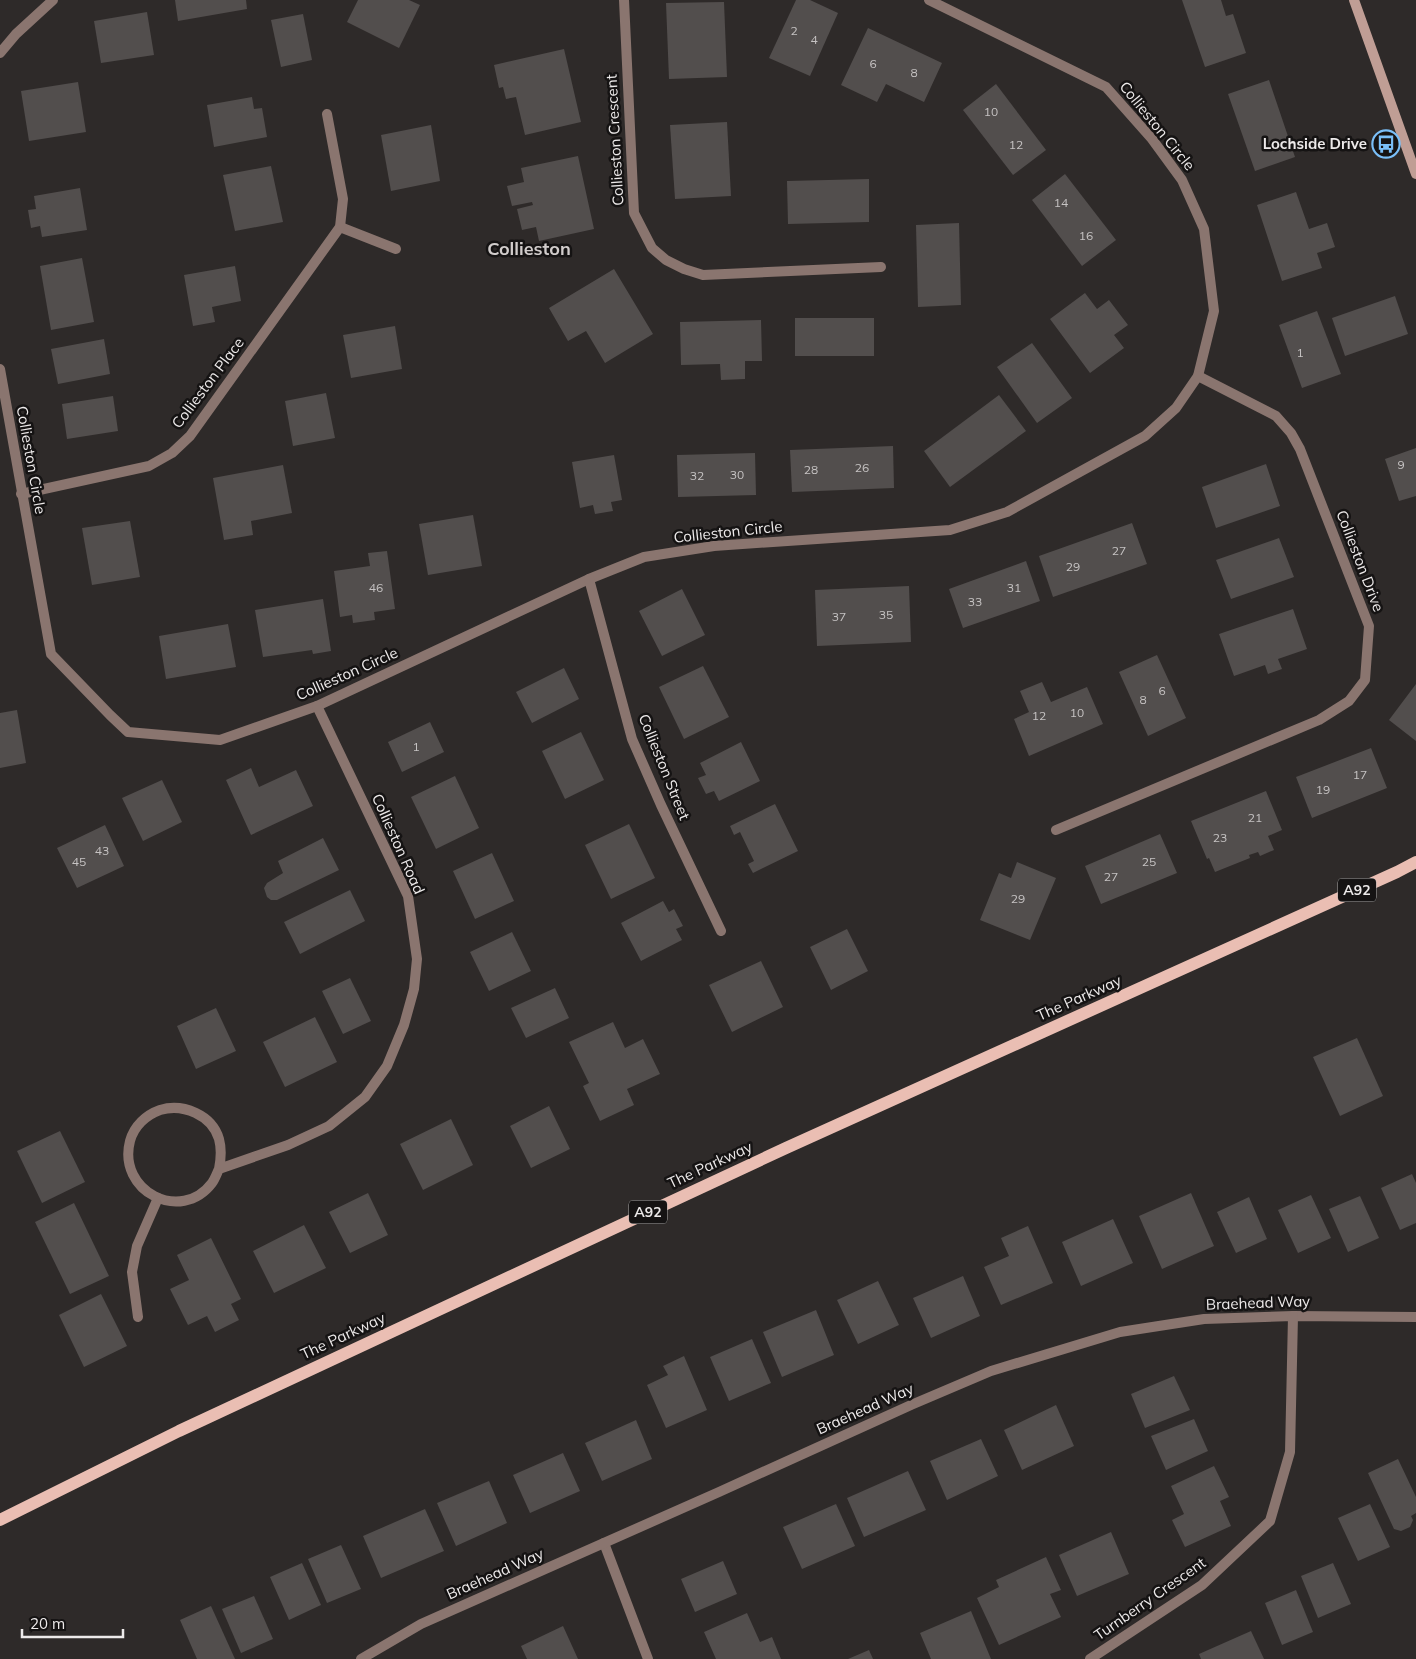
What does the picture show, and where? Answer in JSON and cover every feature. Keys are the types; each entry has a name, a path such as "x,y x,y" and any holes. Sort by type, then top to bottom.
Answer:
{"main road":[{"path":"1354,0 1416,174"},
{"name":"The Parkway","path":"0,1520 179,1431 776,1152 1415,863"}],"street":[{"path":"0,53 16,34 54,0"},
{"name":"Collieston Crescent","path":"624,0 634,213 652,248 666,260 684,269 703,275 881,267"},
{"name":"Collieston Circle","path":"0,369 51,654 128,732 220,740 317,706 588,579 644,557 714,546 950,530 1007,512 1145,436 1176,408 1198,376 1214,310 1204,229 1182,180 1152,139 1106,87 950,4 929,0"},
{"name":"Collieston Place","path":"21,494 149,466 172,453 190,436 340,227 343,199 327,114"},
{"path":"340,227 396,249"},
{"name":"Collieston Drive","path":"1056,830 1319,720 1349,700 1365,680 1369,626 1300,449 1291,433 1276,416 1198,376"},
{"name":"Collieston Street","path":"588,579 632,739 721,931"},
{"name":"Collieston Road","path":"219,1169 288,1145 330,1126 365,1097 387,1066 404,1025 414,989 417,959 408,896 317,706"},
{"path":"167,1108 183,1108 198,1114 211,1124 218,1138 222,1153 219,1169 212,1183 201,1193 188,1200 172,1201 158,1198 145,1191 135,1179 129,1165 128,1150 131,1136 139,1123 152,1113 167,1108"},
{"path":"138,1317 132,1272 136,1246 158,1198"},
{"name":"Braehead Way","path":"361,1659 421,1624 991,1371 1120,1332 1204,1319 1293,1316 1416,1317"},
{"name":"Turnberry Crescent","path":"1090,1659 1202,1585 1270,1521 1290,1452 1293,1316"},
{"path":"604,1543 648,1659"}],"building":[{"path":"175,0 246,0 247,9 178,21"},
{"path":"358,0 409,0 420,5 399,48 347,22"},
{"path":"796,0 810,0 838,13 810,76 769,58"},
{"path":"1182,0 1221,0 1226,16 1233,14 1246,53 1205,67"},
{"path":"724,2 727,77 669,79 666,3"},
{"path":"147,12 154,55 101,63 94,21"},
{"path":"303,14 312,60 281,67 271,20"},
{"path":"868,28 942,63 924,102 886,84 877,102 841,85"},
{"path":"564,49 581,122 525,135 516,97 506,99 503,87 499,88 494,65"},
{"path":"1269,80 1295,157 1255,171 1228,94"},
{"path":"78,82 86,132 29,141 21,91"},
{"path":"996,84 1046,150 1013,175 963,110"},
{"path":"252,97 254,109 262,108 267,137 214,147 207,105"},
{"path":"727,122 731,196 675,199 670,125"},
{"path":"431,125 440,181 391,191 381,135"},
{"path":"578,156 594,229 539,241 536,227 522,230 517,209 533,205 532,202 512,206 507,186 524,182 521,168"},
{"path":"271,166 283,222 235,231 223,175"},
{"path":"1065,174 1116,240 1082,266 1032,200"},
{"path":"869,179 869,222 788,224 787,181"},
{"path":"80,188 87,230 42,237 40,226 31,228 28,210 36,209 34,196"},
{"path":"1296,192 1309,229 1327,223 1335,247 1317,253 1322,268 1282,281 1257,205"},
{"path":"959,223 961,305 918,307 916,225"},
{"path":"82,258 94,322 51,330 40,266"},
{"path":"235,266 241,301 212,307 215,322 193,326 184,275"},
{"path":"614,269 653,334 605,363 586,331 568,341 549,308"},
{"path":"1085,293 1097,309 1109,300 1128,325 1114,335 1124,348 1090,373 1050,319"},
{"path":"1395,296 1408,334 1345,356 1332,318"},
{"path":"1317,311 1341,374 1302,388 1279,325"},
{"path":"795,318 874,318 874,356 795,356"},
{"path":"761,320 762,361 745,361 745,379 721,380 720,364 681,365 680,322"},
{"path":"395,326 402,369 351,378 343,335"},
{"path":"104,339 110,374 58,384 51,349"},
{"path":"1032,343 1072,398 1037,423 997,367"},
{"path":"326,393 335,438 293,446 285,401"},
{"path":"999,395 1026,431 950,487 924,451"},
{"path":"113,396 118,431 67,439 62,404"},
{"path":"893,446 894,488 792,492 790,450"},
{"path":"1416,448 1416,496 1399,501 1385,459"},
{"path":"755,453 756,495 678,497 677,455"},
{"path":"614,455 622,500 611,502 613,511 595,514 593,505 580,508 572,462"},
{"path":"1266,464 1280,506 1216,528 1202,487"},
{"path":"283,465 292,513 251,521 253,535 224,540 213,478"},
{"path":"473,515 482,566 428,575 419,524"},
{"path":"130,521 140,577 92,585 82,528"},
{"path":"1132,523 1147,564 1053,597 1039,556"},
{"path":"1279,538 1294,577 1231,599 1216,560"},
{"path":"387,551 395,609 374,612 375,620 353,623 352,615 340,617 334,571 370,566 368,553"},
{"path":"1026,561 1040,601 963,628 949,589"},
{"path":"909,586 911,642 817,646 815,590"},
{"path":"682,589 705,635 662,656 639,611"},
{"path":"323,599 331,651 313,654 312,650 263,657 255,610"},
{"path":"1293,609 1307,649 1278,659 1282,669 1268,674 1265,665 1234,676 1219,634"},
{"path":"228,624 236,667 166,679 159,636"},
{"path":"1157,655 1186,718 1148,736 1119,672"},
{"path":"703,666 729,717 684,739 659,687"},
{"path":"564,668 579,699 532,723 516,692"},
{"path":"1042,682 1051,702 1087,687 1103,724 1029,756 1014,719 1029,712 1020,691"},
{"path":"1416,684 1416,741 1389,720"},
{"path":"17,710 26,763 0,768 0,713"},
{"path":"430,722 444,752 402,772 388,742"},
{"path":"581,732 604,780 565,799 542,751"},
{"path":"741,742 760,781 719,801 714,791 706,794 698,778 706,775 700,763"},
{"path":"1371,748 1387,788 1312,818 1296,777"},
{"path":"251,768 259,787 296,770 313,806 251,835 226,780"},
{"path":"455,776 479,828 436,849 411,797"},
{"path":"162,780 182,822 143,841 122,798"},
{"path":"1266,791 1282,830 1268,836 1274,850 1260,856 1258,852 1249,855 1250,858 1215,872 1209,858 1207,859 1191,821"},
{"path":"775,804 798,851 753,873 748,864 754,861 740,832 734,835 730,826"},
{"path":"629,824 655,878 611,899 585,845"},
{"path":"105,825 124,866 77,888 57,848"},
{"path":"1160,834 1177,873 1101,904 1085,866"},
{"path":"323,838 339,870 277,900 271,900 267,897 264,888 267,883 283,873 278,861"},
{"path":"492,853 514,901 475,919 453,871"},
{"path":"1017,862 1056,878 1030,940 980,920 999,873 1011,878"},
{"path":"350,890 365,921 300,954 284,922"},
{"path":"663,901 669,912 674,909 683,926 676,929 682,940 641,961 621,923"},
{"path":"847,929 868,971 831,990 810,947"},
{"path":"512,932 531,971 489,991 470,952"},
{"path":"761,961 783,1007 732,1032 709,985"},
{"path":"350,978 371,1021 343,1034 322,991"},
{"path":"555,988 569,1018 526,1038 511,1008"},
{"path":"216,1008 236,1051 196,1069 177,1026"},
{"path":"315,1017 337,1062 285,1087 263,1042"},
{"path":"613,1022 625,1048 643,1039 660,1074 627,1089 634,1105 600,1121 583,1086 589,1083 569,1042"},
{"path":"1357,1038 1383,1096 1340,1116 1313,1057"},
{"path":"549,1106 570,1149 531,1168 510,1126"},
{"path":"451,1119 473,1165 423,1190 400,1144"},
{"path":"60,1131 85,1182 42,1203 17,1151"},
{"path":"1412,1174 1416,1183 1416,1223 1400,1230 1381,1188"},
{"path":"368,1193 388,1235 350,1253 329,1212"},
{"path":"1191,1193 1214,1246 1162,1269 1139,1216"},
{"path":"1311,1195 1331,1238 1298,1253 1278,1210"},
{"path":"1360,1196 1379,1238 1348,1252 1329,1209"},
{"path":"1249,1197 1267,1239 1236,1253 1217,1212"},
{"path":"74,1203 109,1276 70,1294 35,1222"},
{"path":"1113,1219 1133,1263 1081,1286 1062,1242"},
{"path":"304,1225 326,1268 274,1293 253,1251"},
{"path":"1028,1226 1053,1283 1001,1305 984,1267 1009,1256 1001,1238"},
{"path":"211,1238 241,1299 231,1304 239,1320 215,1332 207,1316 188,1325 170,1289 189,1280 177,1255"},
{"path":"963,1276 980,1316 931,1338 913,1298"},
{"path":"878,1281 899,1325 858,1344 837,1300"},
{"path":"101,1294 127,1346 84,1367 59,1315"},
{"path":"816,1310 834,1355 782,1377 763,1332"},
{"path":"752,1339 771,1383 729,1401 710,1357"},
{"path":"684,1356 707,1410 666,1428 647,1385 668,1375 663,1366"},
{"path":"1174,1376 1190,1410 1145,1428 1131,1394"},
{"path":"1056,1405 1074,1446 1022,1470 1004,1430"},
{"path":"1194,1419 1208,1451 1166,1470 1151,1436"},
{"path":"636,1420 652,1459 602,1481 585,1443"},
{"path":"981,1439 998,1476 947,1500 930,1461"},
{"path":"563,1453 580,1491 530,1513 513,1475"},
{"path":"1398,1459 1416,1497 1416,1513 1411,1516 1413,1520 1410,1527 1401,1531 1394,1529 1368,1473"},
{"path":"1214,1466 1229,1497 1220,1501 1231,1526 1185,1547 1172,1520 1184,1514 1171,1486"},
{"path":"908,1471 926,1510 864,1537 847,1498"},
{"path":"489,1481 507,1523 456,1546 437,1503"},
{"path":"836,1504 855,1546 802,1569 783,1527"},
{"path":"1370,1504 1390,1547 1358,1561 1338,1518"},
{"path":"425,1509 444,1551 381,1578 363,1536"},
{"path":"1111,1532 1129,1574 1077,1596 1059,1555"},
{"path":"341,1545 361,1589 327,1603 308,1559"},
{"path":"1046,1557 1061,1590 1050,1594 1061,1617 999,1645 977,1598 999,1587 996,1580"},
{"path":"723,1561 737,1594 695,1612 681,1579"},
{"path":"302,1563 321,1605 289,1620 270,1577"},
{"path":"1333,1563 1351,1604 1318,1618 1301,1576"},
{"path":"1296,1590 1313,1632 1282,1645 1265,1603"},
{"path":"254,1596 273,1639 241,1653 222,1609"},
{"path":"211,1606 235,1659 197,1659 180,1620"},
{"path":"971,1611 991,1659 931,1659 920,1633"},
{"path":"747,1613 760,1642 772,1637 781,1659 716,1659 704,1632"},
{"path":"563,1626 578,1659 527,1659 521,1646"},
{"path":"1251,1631 1264,1659 1201,1659 1199,1654"},
{"path":"869,1650 873,1659 848,1659"}],"place":[{"name":"Lochside Drive","path":"1386,144"}],"district":[{"name":"Collieston","path":"529,249"}]}
